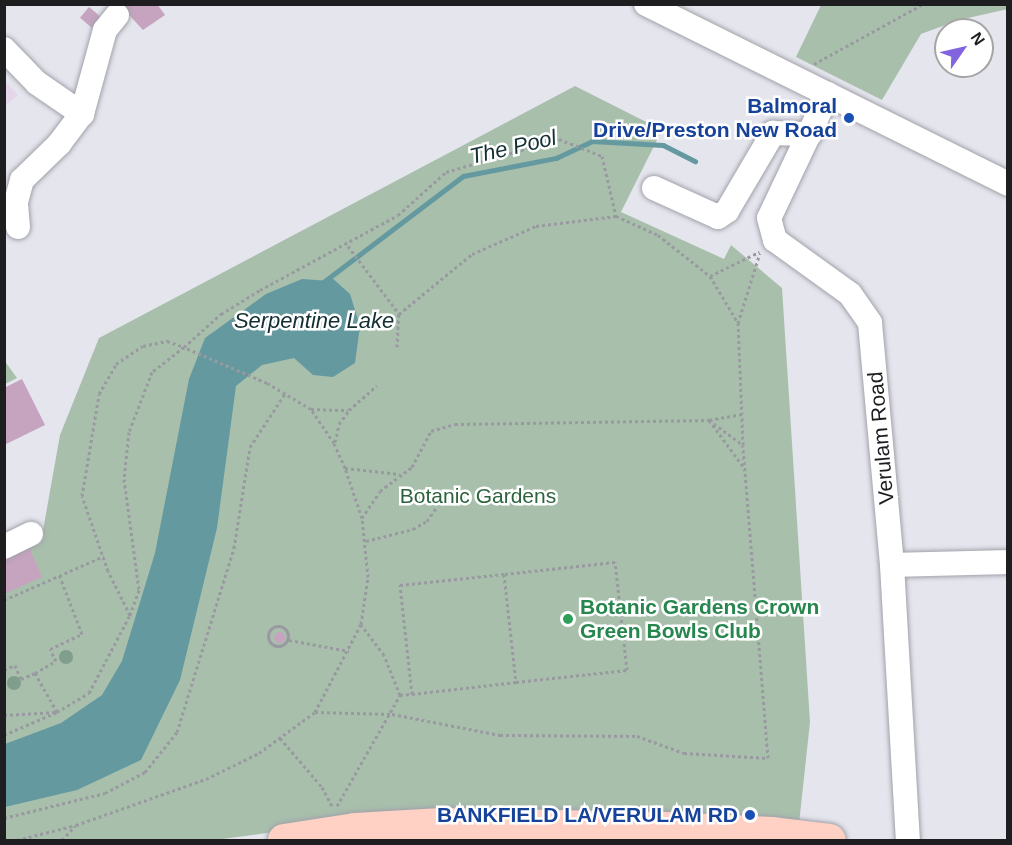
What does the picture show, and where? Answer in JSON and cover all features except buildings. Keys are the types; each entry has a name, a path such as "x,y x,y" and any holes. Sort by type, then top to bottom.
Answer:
{"main road":[{"path":"284,840 355,829 452,824 679,829 831,840"}],"street":[{"path":"646,4 1008,184"},
{"path":"18,227 16,202 21,180 59,144 82,114 105,30 117,15"},
{"path":"4,49 24,66 38,83 82,114"},
{"path":"768,246 769,218 828,94"},
{"path":"654,188 718,217 727,211 773,133 810,134"},
{"name":"Verulam Road","path":"768,246 850,294 870,323 892,565 908,840"},
{"path":"4,547 31,534"},
{"path":"892,565 1008,562"}],"path":[{"path":"791,76 923,4"},
{"path":"4,735 57,712 89,693 130,615 139,590 124,480 129,432 152,372 221,314 260,290 348,246 398,215 446,172 559,139 602,156 616,216"},
{"path":"399,314 483,249 536,226 616,216 658,235 710,276 738,323"},
{"path":"348,246 399,314 397,347"},
{"path":"710,276 768,246"},
{"path":"315,712 392,714 500,735 637,736 684,753 768,758 743,445 738,323 768,246"},
{"path":"16,840 76,825 206,779 238,765 315,712 349,651 361,624 368,577 362,518 334,443 311,409 286,392 201,353 167,341 143,346 116,364 99,394 82,496 104,556 130,615"},
{"path":"334,443 339,424 349,410 377,386"},
{"path":"4,818 105,793 145,772 177,732 234,548 250,447 286,392"},
{"path":"311,409 349,410"},
{"path":"362,518 380,490 412,467 431,431 455,424 709,420 742,414"},
{"path":"709,420 743,445"},
{"path":"709,420 745,470"},
{"path":"345,468 401,473"},
{"path":"366,541 413,529 427,521 436,508"},
{"path":"4,600 104,556"},
{"path":"400,695 412,694 627,670 615,562 400,585 412,694"},
{"path":"4,670 15,665 21,679 35,673 56,661 50,649 82,634 59,574"},
{"path":"504,574 516,682"},
{"path":"280,738 322,787 335,810 392,714 400,695 384,655 361,624"},
{"path":"288,640 282,626 268,633 275,646 288,640 349,651"},
{"path":"35,673 57,712"},
{"path":"4,715 57,712"},
{"path":"62,840 76,825"}],"shaded area":[{"path":"4,80 18,95 5,106 4,106"}],"green space":[{"path":"1007,4 1008,9 968,18 934,18 934,29 921,34 882,100 796,57 821,5"},
{"name":"Botanic Gardens","path":"575,86 662,130 621,212 724,259 731,245 782,288 810,722 799,824 415,813 215,840 5,840 4,553 42,536 60,435 99,338"},
{"path":"4,360 17,378 5,384 4,384"}],"water":[{"name":"Serpentine Lake","path":"331,277 350,294 360,326 355,363 333,377 313,375 294,358 262,365 236,386 217,528 180,680 141,760 77,790 5,807 5,744 61,723 102,695 122,661 155,553 189,379 205,338 266,294 302,279 330,281"}],"waterway":[{"name":"The Pool","path":"322,283 463,176 556,158 592,141 663,145 695,161"}],"place":[{"name":"Balmoral Drive/Preston New Road","path":"849,118"},
{"name":"Botanic Gardens Crown Green Bowls Club","path":"568,619"},
{"name":"BANKFIELD LA/VERULAM RD","path":"750,815"}]}
